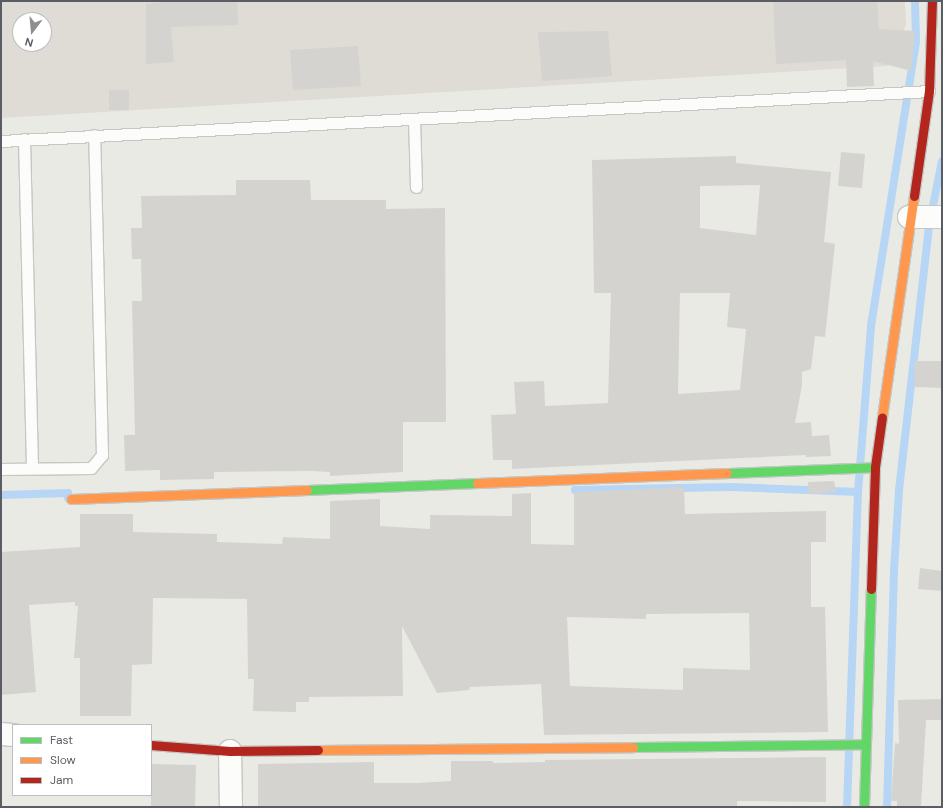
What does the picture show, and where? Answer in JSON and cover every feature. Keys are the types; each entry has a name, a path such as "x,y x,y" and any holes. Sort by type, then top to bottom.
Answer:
{"street":[{"path":"864,807 875,467 937,34 932,1"},
{"path":"910,217 942,217"},
{"path":"71,499 875,467"},
{"path":"1,734 12,735"},
{"path":"152,745 230,751 866,744"},
{"path":"230,751 231,807"}],"lane":[{"path":"1,141 94,135 414,120 929,91"},
{"path":"414,120 416,187"},
{"path":"1,469 32,467 90,468 102,455 94,135"},
{"path":"24,139 32,467"}],"shaded area":[{"path":"1,1 905,1 906,25 887,66 1,118"}],"building":[{"path":"171,1 237,1 238,25 171,27 174,62 146,64 146,4"},
{"path":"773,1 877,1 879,29 915,31 911,71 873,61 874,86 847,87 846,60 776,64"},
{"path":"608,31 612,76 542,81 538,32"},
{"path":"358,46 361,86 293,90 290,50"},
{"path":"109,90 129,90 129,110 109,110"},
{"path":"841,152 865,154 862,188 838,186"},
{"path":"736,156 736,163 831,172 824,242 835,244 825,337 815,336 811,369 802,372 802,385 795,423 811,422 812,436 829,435 831,456 806,457 806,455 512,469 512,460 493,460 491,415 516,414 514,382 544,381 545,406 608,403 611,293 594,293 592,160","holes":["760,185 756,235 700,228 700,186","680,293 730,293 727,327 746,329 740,390 678,394"]},
{"path":"236,180 310,180 311,200 386,200 386,209 445,208 446,422 403,422 403,472 330,476 330,472 311,471 214,472 214,479 160,480 160,470 125,471 124,435 135,435 132,301 142,301 141,259 132,259 131,228 142,228 141,196 236,195"},
{"path":"915,361 942,361 942,388 914,387"},
{"path":"834,481 836,492 809,494 808,482"},
{"path":"684,487 685,514 826,511 826,542 811,542 811,607 825,607 828,732 544,735 541,684 470,687 469,690 437,693 402,626 403,696 309,697 309,702 296,702 296,712 253,711 254,679 248,679 247,599 153,598 152,664 132,665 131,716 80,716 80,658 74,658 78,606 75,606 75,602 29,605 36,692 1,695 1,552 80,547 80,514 133,514 133,532 217,534 217,542 282,544 283,537 330,539 330,501 380,499 380,526 430,529 430,515 512,516 512,494 531,493 531,544 574,545 574,492","holes":["749,613 750,670 683,668 683,690 570,686 567,617 646,619 646,614"]},
{"path":"920,568 942,571 942,591 918,589"},
{"path":"942,699 942,720 926,720 921,807 897,807 897,801 891,801 895,743 899,744 898,700"},
{"path":"826,757 826,802 737,801 737,807 258,807 258,764 374,762 374,783 417,783 451,781 451,761 493,761 493,763 545,762 545,760"},
{"path":"152,764 196,765 195,807 151,807"}],"waterway":[{"path":"847,807 858,492 871,326 916,42 915,1"},
{"path":"887,807 894,570 899,490 929,225 942,161"},
{"path":"575,490 731,487 858,492"},
{"path":"1,495 68,493 68,498"}],"traffic: fast":[{"path":"727,473 875,467"},
{"path":"307,490 477,483"},
{"path":"864,807 871,589"},
{"path":"633,747 866,744"}],"traffic: slow":[{"path":"882,417 914,196"},
{"path":"477,483 727,473"},
{"path":"71,499 307,490"},
{"path":"318,750 633,747"}],"traffic: jam":[{"path":"914,196 929,91 932,1"},
{"path":"871,589 875,467 882,417"},
{"path":"152,745 230,751 318,750"}]}
